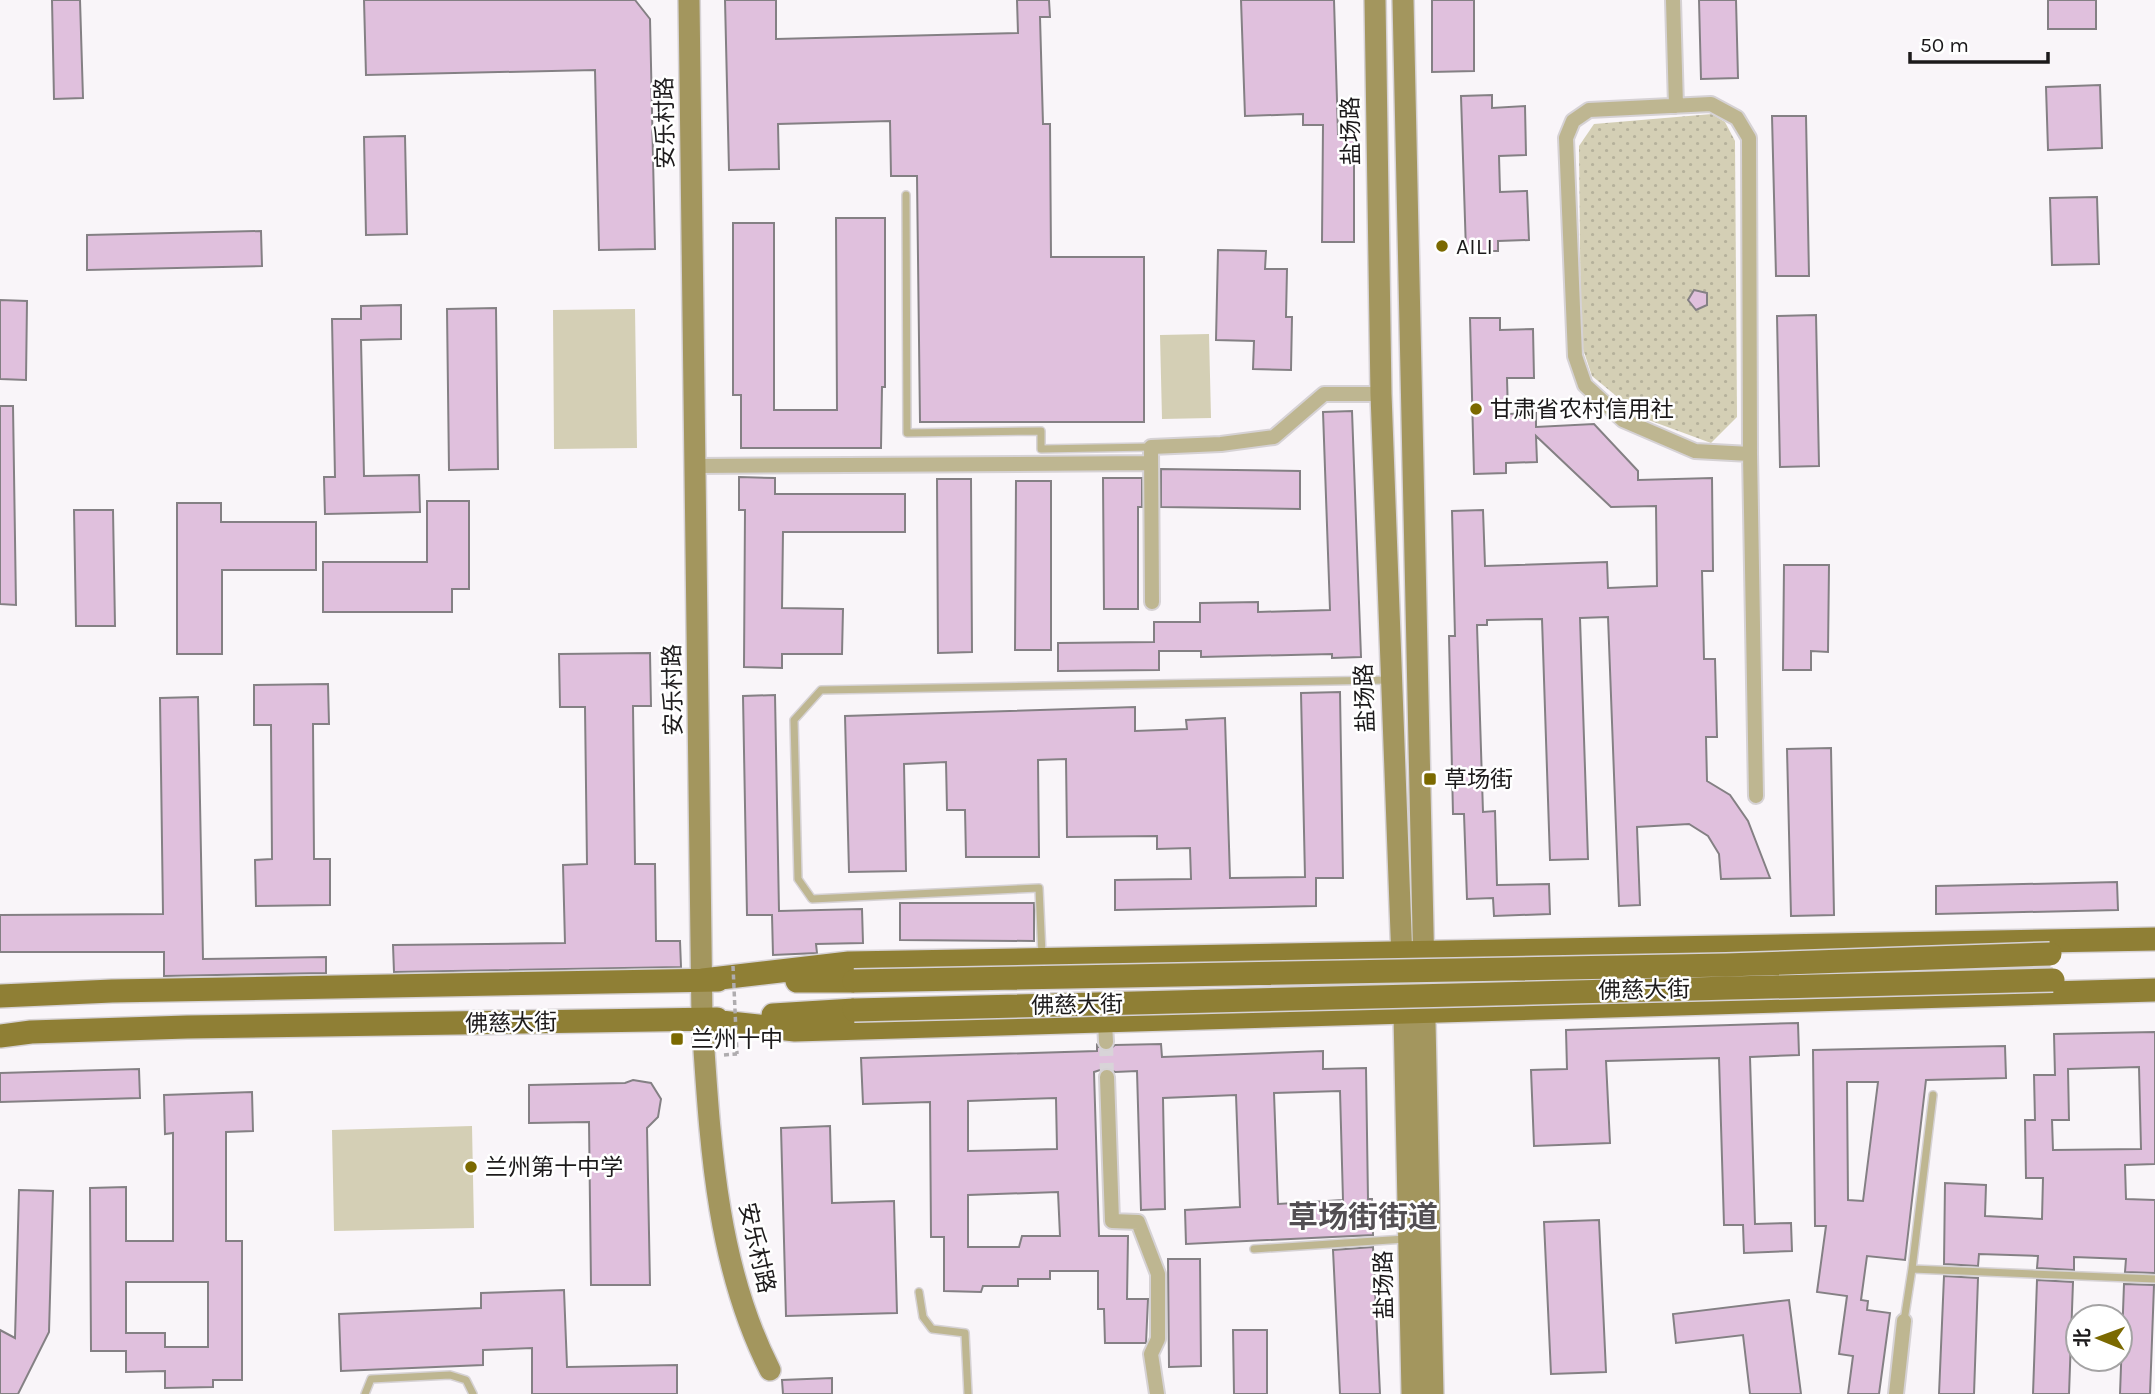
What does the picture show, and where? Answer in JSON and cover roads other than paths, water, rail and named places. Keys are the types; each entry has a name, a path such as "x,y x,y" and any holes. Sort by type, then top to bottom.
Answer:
{"main road":[{"name":"安乐村路","path":"690,0 702,1020 716,1188 751,1332 770,1370"},
{"name":"盐场路","path":"1375,0 1381,394 1390,680 1412,952"},
{"name":"盐场路","path":"1404,0 1412,952 1433,1394"},
{"path":"703,980 806,966 1042,959 2155,939"},
{"name":"佛慈大街","path":"0,996 112,991 703,980 854,981 1713,966 2155,952"},
{"name":"佛慈大街","path":"0,1036 31,1032 187,1027 702,1020 854,1010 2155,977"},
{"path":"702,1020 794,1030 1106,1032 1414,1014 2155,990"},
{"name":"盐场路","path":"1412,1394 1409,1239 1414,1014"}],"street":[{"path":"1673,0 1676,106"},
{"path":"1750,454 1695,451 1623,420 1585,385 1575,356 1566,138 1573,121 1589,110 1711,104 1737,118 1749,138 1750,454 1756,796"},
{"path":"1152,602 1151,447 1221,444 1274,437 1324,394 1381,394"},
{"path":"696,466 1151,463"},
{"path":"1107,1077 1112,1221 1138,1222 1158,1274 1158,1339 1152,1354 1157,1394"},
{"path":"1896,1394 1903,1321"}],"lane":[{"path":"906,195 907,433 1041,431 1041,449 1151,447"},
{"path":"1042,959 1039,888 812,899 798,879 794,720 821,690 1390,680"},
{"path":"1903,1321 1933,1095"},
{"path":"1254,1249 1409,1239"},
{"path":"1912,1269 2155,1279"},
{"path":"919,1292 923,1317 932,1329 965,1333 968,1394"},
{"path":"365,1394 371,1378 450,1376 466,1380 473,1394"}],"tunnel":[{"path":"1106,1042 1107,1077"}],"place":[{"name":"AILI","path":"1442,246"},
{"name":"甘肃省农村信用社","path":"1476,409"},
{"name":"草场街","path":"1430,779"},
{"name":"兰州十中","path":"677,1039"},
{"name":"兰州第十中学","path":"471,1167"}],"district":[{"name":"草场街街道","path":"1363,1217"}]}
